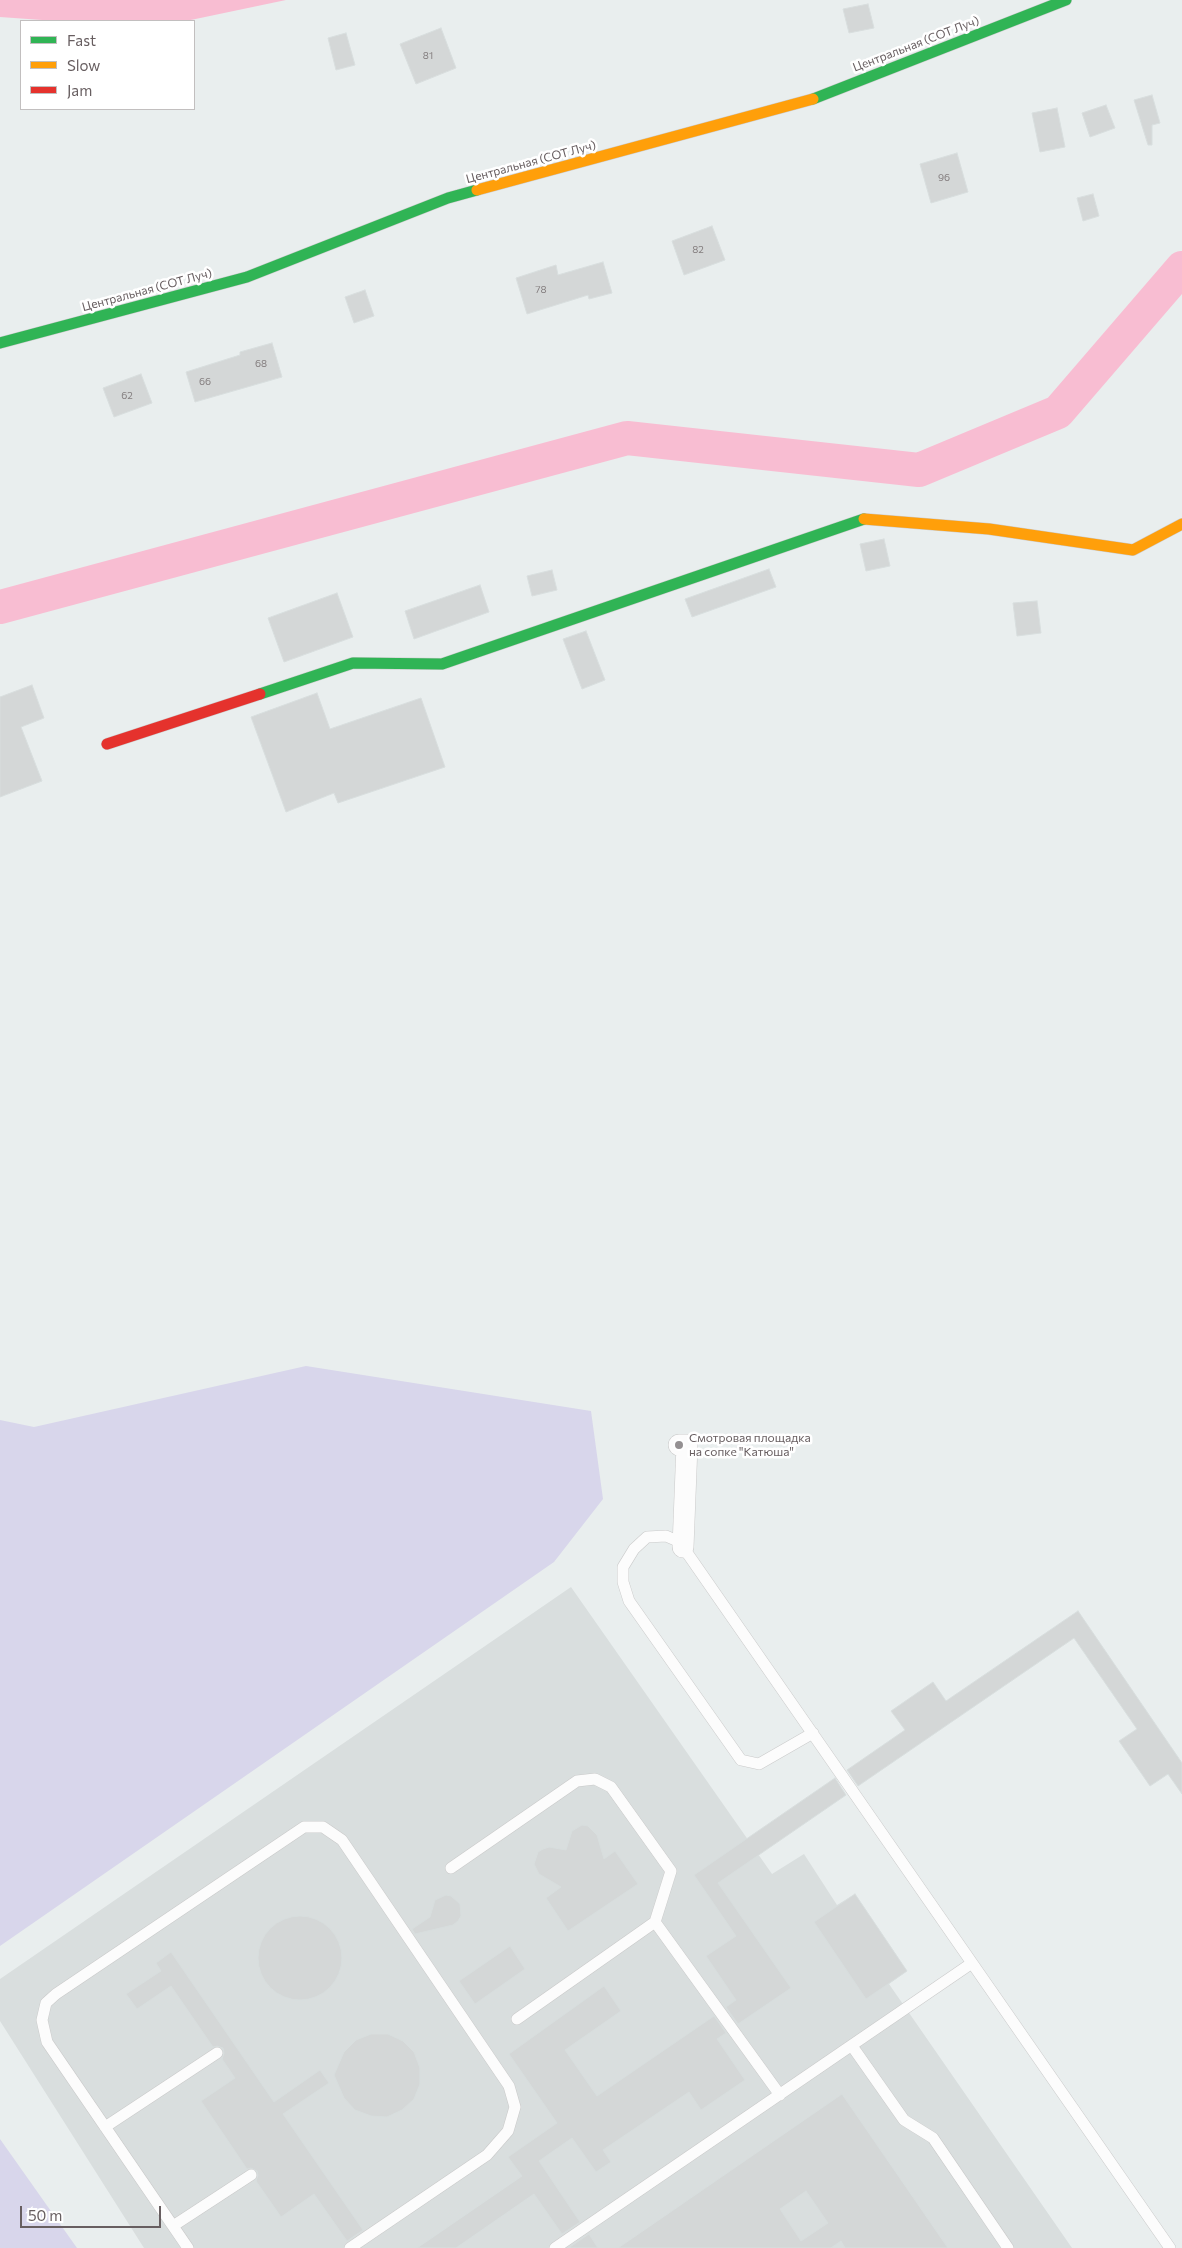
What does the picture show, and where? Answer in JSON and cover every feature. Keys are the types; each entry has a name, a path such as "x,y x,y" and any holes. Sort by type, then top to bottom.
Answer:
{"street":[{"name":"Центральная (СОТ Луч)","path":"0,343 247,277 448,198 803,103 1066,0"},
{"path":"107,744 353,663 442,664 865,518 989,529 1133,550 1182,524"},
{"path":"679,1445 687,1445 684,1547"}],"lane":[{"path":"812,1733 759,1764 741,1760 629,1601 623,1582 623,1567 634,1549 647,1537 666,1536 680,1542 684,1547 1170,2248"},
{"path":"451,1868 577,1781 595,1779 612,1787 671,1870 655,1922 517,2019"},
{"path":"188,2248 47,2042 42,2020 46,2002 304,1827 323,1827 342,1840 509,2086 515,2107 508,2131 487,2155 350,2248"},
{"path":"655,1922 780,2095"},
{"path":"555,2248 972,1963"},
{"path":"852,2046 904,2120 933,2138 1008,2248"},
{"path":"104,2127 217,2053"},
{"path":"173,2226 251,2175"}],"shaded area":[{"path":"0,0 286,0 191,20 42,20 0,17"},
{"path":"306,1366 591,1411 603,1499 554,1562 0,1946 0,1420 34,1427"},
{"path":"571,1587 772,1874 804,1854 837,1905 855,1894 907,1971 889,1984 1072,2248 144,2248 0,2021 0,1979"},
{"path":"0,2139 77,2248 0,2248"}],"building":[{"path":"868,4 874,28 849,33 843,9"},
{"path":"441,28 456,68 416,84 400,44"},
{"path":"346,33 355,65 336,70 328,38"},
{"path":"1152,95 1160,123 1152,125 1152,145 1148,145 1134,100"},
{"path":"1106,105 1115,128 1090,137 1082,113"},
{"path":"1057,108 1065,147 1040,152 1032,113"},
{"path":"957,153 968,192 931,203 920,164"},
{"path":"1093,194 1099,216 1083,221 1077,198"},
{"path":"712,226 725,260 684,275 672,241"},
{"path":"603,262 612,293 589,299 588,295 527,314 516,278 556,265 558,275"},
{"path":"365,290 374,316 354,323 345,297"},
{"path":"272,343 282,377 195,402 186,372 240,355 240,352"},
{"path":"141,374 152,403 114,417 103,388"},
{"path":"884,539 890,566 866,571 860,544"},
{"path":"769,569 776,587 692,617 685,599"},
{"path":"552,570 557,590 532,596 527,576"},
{"path":"480,585 489,612 414,639 405,611"},
{"path":"337,593 353,637 284,662 268,618"},
{"path":"1037,601 1041,633 1017,636 1013,603"},
{"path":"586,631 605,680 582,689 563,639"},
{"path":"32,685 44,718 21,727 42,781 0,797 0,697"},
{"path":"317,693 330,729 421,698 445,767 338,803 334,793 286,812 251,717"},
{"path":"1078,1611 1182,1763 1182,1794 1168,1774 1150,1786 1119,1741 1137,1729 1074,1638 858,1786 847,1770 905,1730 891,1711 933,1682 946,1701"},
{"path":"835,1778 846,1795 718,1883 791,1988 738,2024 726,2007 736,2000 706,1956 736,1936 694,1875"},
{"path":"582,1825 588,1826 597,1835 604,1859 615,1851 638,1884 568,1931 546,1898 561,1887 539,1874 534,1864 538,1852 543,1849 549,1847 566,1850 572,1831"},
{"path":"855,1894 907,1971 866,1999 814,1922"},
{"path":"446,1895 451,1896 460,1904 461,1916 458,1921 453,1925 415,1934 412,1929 430,1917 435,1900"},
{"path":"300,1916 323,1923 335,1935 342,1958 335,1981 323,1993 300,2000 277,1993 265,1981 258,1958 265,1935 277,1923"},
{"path":"510,1946 525,1969 475,2004 459,1981"},
{"path":"171,1952 274,2102 320,2070 329,2083 283,2114 363,2230 347,2241 314,2194 281,2217 256,2181 257,2171 251,2168 247,2169 201,2101 235,2078 222,2059 223,2048 213,2047 171,1986 137,2009 126,1994 161,1971 156,1963"},
{"path":"604,1986 621,2011 565,2050 597,2096 714,2016 726,2033 717,2039 745,2080 701,2110 689,2092 603,2150 611,2162 596,2172 572,2138 539,2161 580,2222 562,2234 534,2194 456,2248 417,2248 522,2176 508,2157 557,2123 509,2054"},
{"path":"371,2034 388,2034 403,2041 414,2052 420,2068 420,2084 414,2099 402,2110 387,2117 371,2116 355,2110 344,2098 334,2075 344,2052 356,2040"},
{"path":"842,2094 948,2248 845,2248 841,2241 831,2248 618,2248","holes":["806,2191 828,2223 801,2241 780,2209"]},
{"path":"589,2234 598,2248 570,2247"}],"waterway":[{"path":"0,607 627,438 919,470 1058,412 1182,268"}],"traffic: fast":[{"path":"813,99 1066,0"},
{"path":"0,343 247,277 448,198 477,190"},
{"path":"260,694 353,663 442,664 864,519"}],"traffic: slow":[{"path":"477,190 813,99"},
{"path":"864,519 989,529 1133,550 1182,524"}],"traffic: jam":[{"path":"107,744 260,694"}],"place":[{"name":"Смотровая площадка на сопке \"Катюша\"","path":"679,1445"}]}
